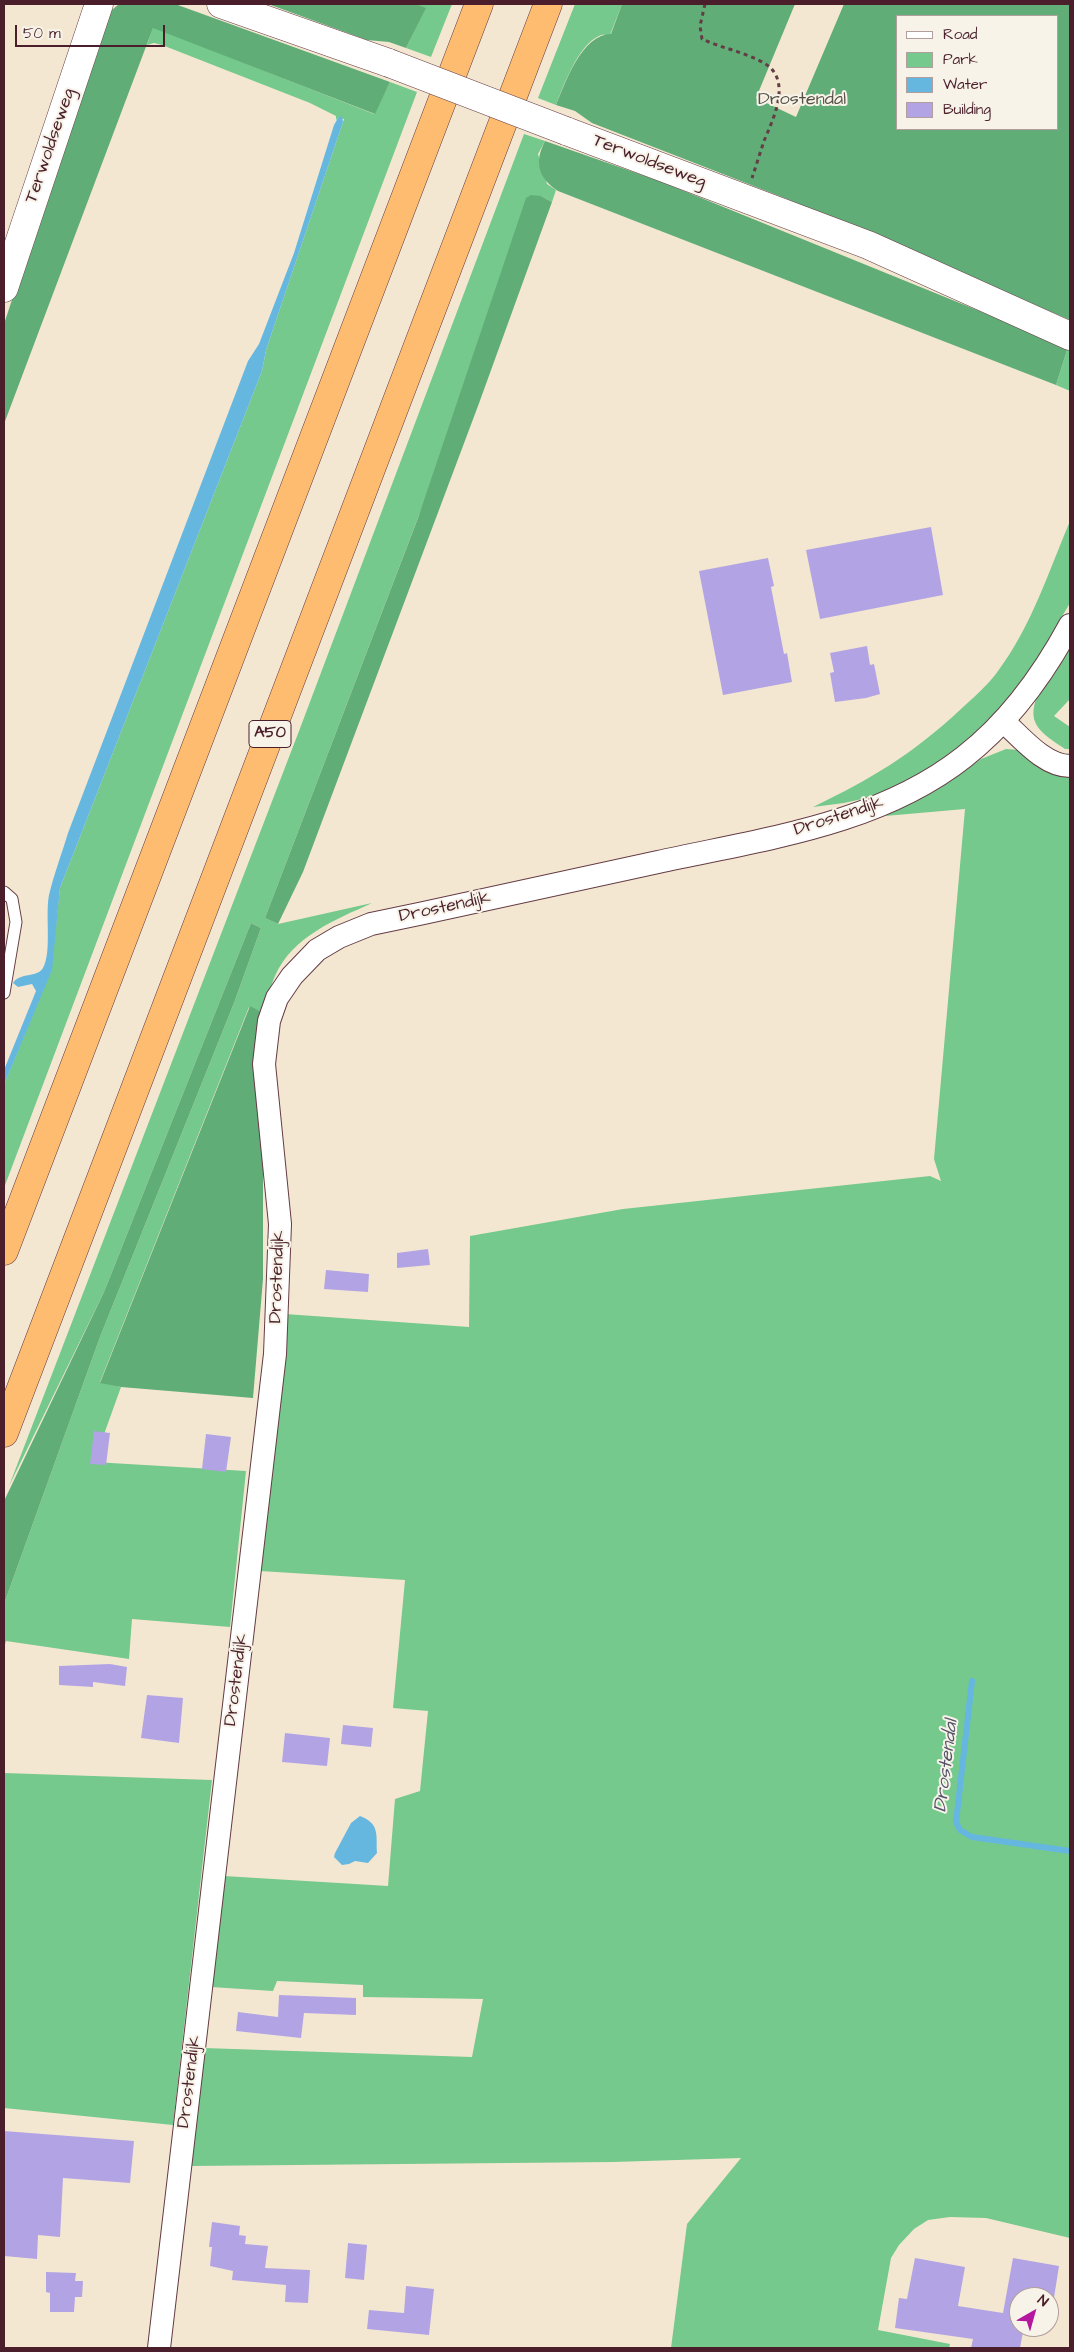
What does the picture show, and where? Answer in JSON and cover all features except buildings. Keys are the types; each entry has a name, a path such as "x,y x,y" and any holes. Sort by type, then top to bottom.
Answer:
{"highway":[{"path":"4,1251 479,4"},
{"name":"A50","path":"4,1433 548,4"}],"street":[{"name":"Terwoldseweg","path":"4,288 99,4"},
{"name":"Terwoldseweg","path":"221,4 389,63 868,245 1070,336"},
{"name":"Drostendijk","path":"158,2348 275,1354 280,1224 264,1064 269,1022 277,998 292,976 317,950 339,937 371,924 792,833 872,810 919,787 964,758 1004,721 1051,661 1070,625"},
{"path":"1004,721 1040,754 1064,766 1070,766"}],"lane":[{"path":"4,892 12,899 16,922 4,993"}],"path":[{"path":"705,4 700,26 702,39 765,63 775,74 778,85 779,96 776,110 745,198"}],"green space":[{"path":"119,4 175,4 390,82 375,114 153,28 4,424 4,324 106,15"},
{"path":"268,4 415,4 426,8 406,48 389,42 367,40"},
{"path":"415,4 452,4 431,57 406,48 425,9"},
{"path":"575,4 622,4 610,35 600,35 592,40 578,56 556,105 538,98"},
{"name":"Drostendal","path":"622,4 795,4 756,98 796,117 844,4 1070,4 1070,320 787,199 592,123 575,111 556,105 576,61 591,42 601,36 611,34"},
{"path":"153,27 374,114 390,82 417,92 4,1188 4,1085 51,970 60,888 262,371 266,350 344,119 338,118 336,120 336,116 310,103 162,45 154,43 147,45"},
{"path":"524,134 545,141 538,154 547,184 556,190 552,202 541,196 265,918 278,924 372,903 330,923 304,940 283,962 275,976 263,1013 249,1007 100,1382 121,1387 94,1462 246,1471 230,1627 132,1619 129,1659 6,1641 4,1648 4,1604 100,1337 234,1003 261,928 251,923 104,1292 9,1486 299,731"},
{"path":"545,141 662,182 1068,347 1056,385 558,191 546,181 540,169 540,156"},
{"path":"531,195 541,196 552,202 478,406 303,872 278,924 265,918 418,518 526,198"},
{"path":"1068,347 1070,348 1070,391 1056,385"},
{"path":"1070,521 1070,603 1020,688 964,749 880,795 844,803 813,807 873,776 908,752 943,725 990,681 1010,654 1030,617"},
{"path":"1070,642 1070,699 1054,716 1070,727 1070,749 1065,749 1041,731 1036,724 1034,715 1038,693"},
{"path":"1006,749 1019,750 1070,776 1070,2238 986,2218 950,2217 928,2220 914,2229 899,2245 891,2258 878,2330 950,2344 949,2348 671,2348 687,2224 741,2158 613,2162 190,2166 204,2048 472,2057 483,1999 363,1997 363,1985 277,1981 273,1991 211,1987 224,1876 388,1886 395,1799 420,1791 428,1711 393,1708 405,1580 260,1571 285,1314 469,1327 470,1236 623,1209 930,1176 941,1181 934,1159 965,809 885,816 953,778 981,759"},
{"path":"251,923 261,928 234,1003 100,1337 4,1604 4,1501 104,1292"},
{"path":"250,1006 263,1013 263,1279 253,1398 121,1387 100,1383"},
{"path":"4,1773 212,1780 173,2125 4,2108"}],"water":[{"path":"342,116 343,122 266,350 262,371 60,888 52,970 4,1085 4,1070 36,991 32,984 18,987 13,983 20,977 40,971 46,961 49,895 68,833 248,361 259,344 294,253 334,125 338,118"},
{"path":"360,1816 371,1822 376,1830 377,1853 368,1863 355,1861 342,1865 334,1857 335,1853 351,1823"}],"waterway":[{"name":"Drostendal","path":"972,1681 956,1822 960,1830 972,1837 1070,1851"}]}
